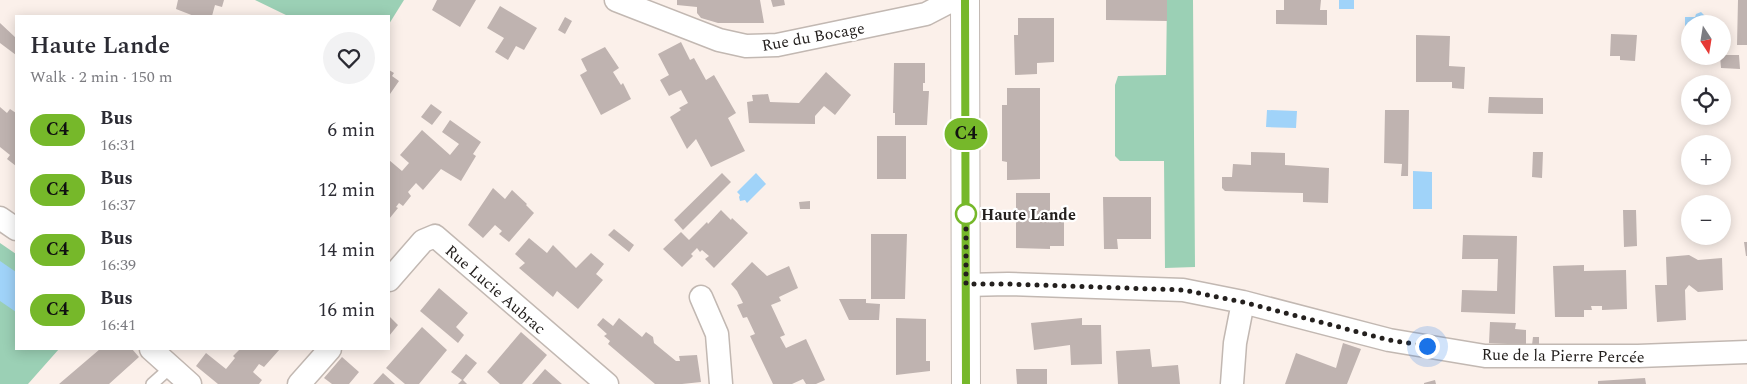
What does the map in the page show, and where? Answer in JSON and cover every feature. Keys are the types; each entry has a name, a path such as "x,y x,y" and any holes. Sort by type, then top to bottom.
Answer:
{"street":[{"name":"Rue du Bocage","path":"616,0 719,40 746,46 777,45 926,14 953,0"},
{"path":"965,0 966,384"},
{"path":"0,218 15,228"},
{"name":"Rue Lucie Aubrac","path":"390,279 423,241 435,236 607,384"},
{"name":"Rue de la Pierre Percée","path":"966,284 1183,290 1243,302 1389,340 1485,356 1638,356 1747,352"},
{"path":"701,296 717,334 721,384"},
{"path":"1232,384 1235,343 1243,302"},
{"path":"152,350 190,384"},
{"path":"299,384 329,350"}],"lane":[{"path":"152,384 170,368"}],"green space":[{"path":"255,0 404,0 390,22 390,15 286,15"},
{"path":"1167,0 1193,0 1195,267 1165,268 1164,161 1120,161 1115,156 1115,85 1118,76 1166,75"},
{"path":"0,243 15,253 15,350 58,350 28,384 0,384"}],"water":[{"path":"1339,0 1354,0 1354,9 1339,9"},
{"path":"1267,110 1297,111 1296,128 1266,127"},
{"path":"1413,171 1432,172 1432,209 1413,209"},
{"path":"756,173 766,184 747,203 745,200 740,201 740,195 737,192"},
{"path":"0,261 15,271 15,311 0,301"}],"building":[{"path":"178,0 224,0 222,7 215,5 212,15 191,15 176,9"},
{"path":"437,0 476,0 460,27 432,10"},
{"path":"677,0 760,0 764,23 718,23 701,18 697,13 697,7 677,5"},
{"path":"771,0 784,0 785,5 773,7"},
{"path":"1106,0 1167,0 1167,21 1106,20"},
{"path":"1284,0 1321,0 1320,10 1327,10 1327,25 1276,24 1276,10 1284,10"},
{"path":"1738,0 1747,0 1747,45 1737,45"},
{"path":"500,6 537,28 524,50 516,46 508,60 495,52 504,38 487,28"},
{"path":"565,17 572,21 565,34 558,30"},
{"path":"1018,18 1054,18 1054,62 1037,63 1037,74 1015,75 1014,35 1018,35"},
{"path":"0,23 15,37 15,54 0,43"},
{"path":"1611,34 1637,35 1635,61 1620,60 1620,56 1610,56"},
{"path":"1416,35 1450,36 1449,66 1465,67 1464,89 1452,88 1452,82 1416,82"},
{"path":"681,42 690,60 694,58 706,80 714,75 736,113 728,118 745,151 711,167 696,139 687,149 670,117 681,110 679,108 688,103 681,90 669,96 660,80 669,75 658,54"},
{"path":"605,47 619,68 613,72 621,85 623,83 631,99 601,115 580,75 587,71 581,59"},
{"path":"1731,55 1739,55 1740,69 1721,68 1721,65 1731,65"},
{"path":"894,63 925,63 923,91 929,91 927,125 895,125 895,113 893,113"},
{"path":"390,71 394,73 392,76 399,81 390,94"},
{"path":"826,72 851,95 835,115 824,106 815,116 815,124 749,123 747,102 753,101 752,95 768,94 770,102 799,103"},
{"path":"1007,88 1040,88 1040,179 1007,180 1007,162 1002,161 1002,105 1007,105"},
{"path":"1489,97 1543,98 1543,114 1488,113"},
{"path":"431,104 442,112 432,125 421,117"},
{"path":"0,107 7,113 10,109 15,112 15,165 7,159 10,155 0,147"},
{"path":"1385,110 1409,110 1408,176 1401,176 1402,164 1384,163"},
{"path":"450,120 481,142 473,154 476,156 461,181 441,169 423,190 416,183 408,192 411,196 403,206 399,203 396,207 398,208 390,218 390,161 402,171 409,163 400,155 422,130 450,155 459,144 442,132"},
{"path":"877,136 906,136 906,179 877,179"},
{"path":"1251,152 1285,153 1285,165 1329,168 1328,203 1303,202 1303,193 1225,191 1222,188 1222,177 1232,177 1233,164 1251,165"},
{"path":"1533,152 1543,152 1542,178 1532,177"},
{"path":"722,173 731,182 683,230 674,220"},
{"path":"493,188 505,199 512,190 534,213 509,242 499,234 502,231 495,225 483,238 468,225"},
{"path":"1016,193 1050,193 1050,220 1064,220 1064,246 1050,246 1050,249 1016,248"},
{"path":"1103,197 1151,197 1151,239 1117,239 1118,249 1104,249"},
{"path":"810,201 810,209 800,209 799,202"},
{"path":"721,210 748,233 714,268 705,259 709,256 702,250 700,252 697,248 691,254 693,256 682,267 663,249 681,232 689,240"},
{"path":"1623,210 1636,210 1637,246 1624,247"},
{"path":"614,229 634,245 629,252 608,235"},
{"path":"871,234 907,234 905,299 871,299"},
{"path":"1463,235 1517,236 1515,314 1461,312 1462,290 1497,291 1498,259 1462,259"},
{"path":"529,238 547,253 553,245 576,268 591,253 604,264 596,274 603,280 578,309 557,291 553,297 519,268 525,263 515,254"},
{"path":"1744,242 1747,242 1747,256 1746,256"},
{"path":"1689,255 1698,260 1722,258 1723,290 1698,292 1689,285 1685,290 1686,320 1657,322 1655,285 1667,285 1666,257"},
{"path":"752,262 767,276 789,266 798,288 779,297 781,301 771,305 785,335 780,337 786,348 806,339 825,380 816,384 806,384 803,379 792,384 773,384 750,336 755,334 747,317 743,318 737,305 743,303 731,284"},
{"path":"1584,265 1584,271 1626,270 1627,309 1602,310 1602,306 1591,306 1592,310 1584,310 1584,317 1555,317 1553,266"},
{"path":"439,288 468,313 456,327 464,335 458,343 420,311"},
{"path":"839,299 866,299 866,303 880,304 879,320 849,320"},
{"path":"390,317 398,325 390,335"},
{"path":"603,318 613,326 619,318 642,337 646,332 653,337 654,343 676,361 680,361 679,356 697,355 701,382 655,384 608,344 610,341 604,336 607,334 597,325"},
{"path":"896,318 926,319 926,361 930,361 930,371 896,375"},
{"path":"1082,318 1082,325 1101,325 1102,364 1071,365 1070,345 1034,350 1031,323"},
{"path":"1490,322 1516,323 1515,329 1526,330 1526,345 1489,343"},
{"path":"422,327 447,350 419,384 405,384 386,368"},
{"path":"521,332 547,355 522,384 500,384 487,372"},
{"path":"1533,337 1539,337 1539,346 1532,345"},
{"path":"1343,343 1361,349 1347,384 1285,384 1296,353 1336,368"},
{"path":"1150,349 1152,367 1178,365 1180,384 1118,384 1116,351"},
{"path":"99,350 133,350 139,357 109,384 59,384"},
{"path":"239,350 279,350 264,367 259,364 253,372 262,380 259,384 218,384 196,366 206,353 226,369 235,358 233,356"},
{"path":"466,354 477,363 463,380 467,384 458,384 462,380 451,372"},
{"path":"342,357 359,372 349,384 332,384 324,378"},
{"path":"545,369 562,384 532,384"},
{"path":"1016,369 1047,369 1047,384 1017,384"},
{"path":"383,373 395,384 373,384"},
{"path":"1645,378 1646,384 1598,384 1598,381"},
{"path":"1435,380 1436,384 1424,384 1424,383"}],"bus line":[{"name":"C4","path":"965,0 966,384"}],"place":[{"name":"Haute Lande","path":"966,214"}],"route":[{"path":"966,214 966,208 966,284 1183,290 1243,302 1389,340 1427,346"}]}
